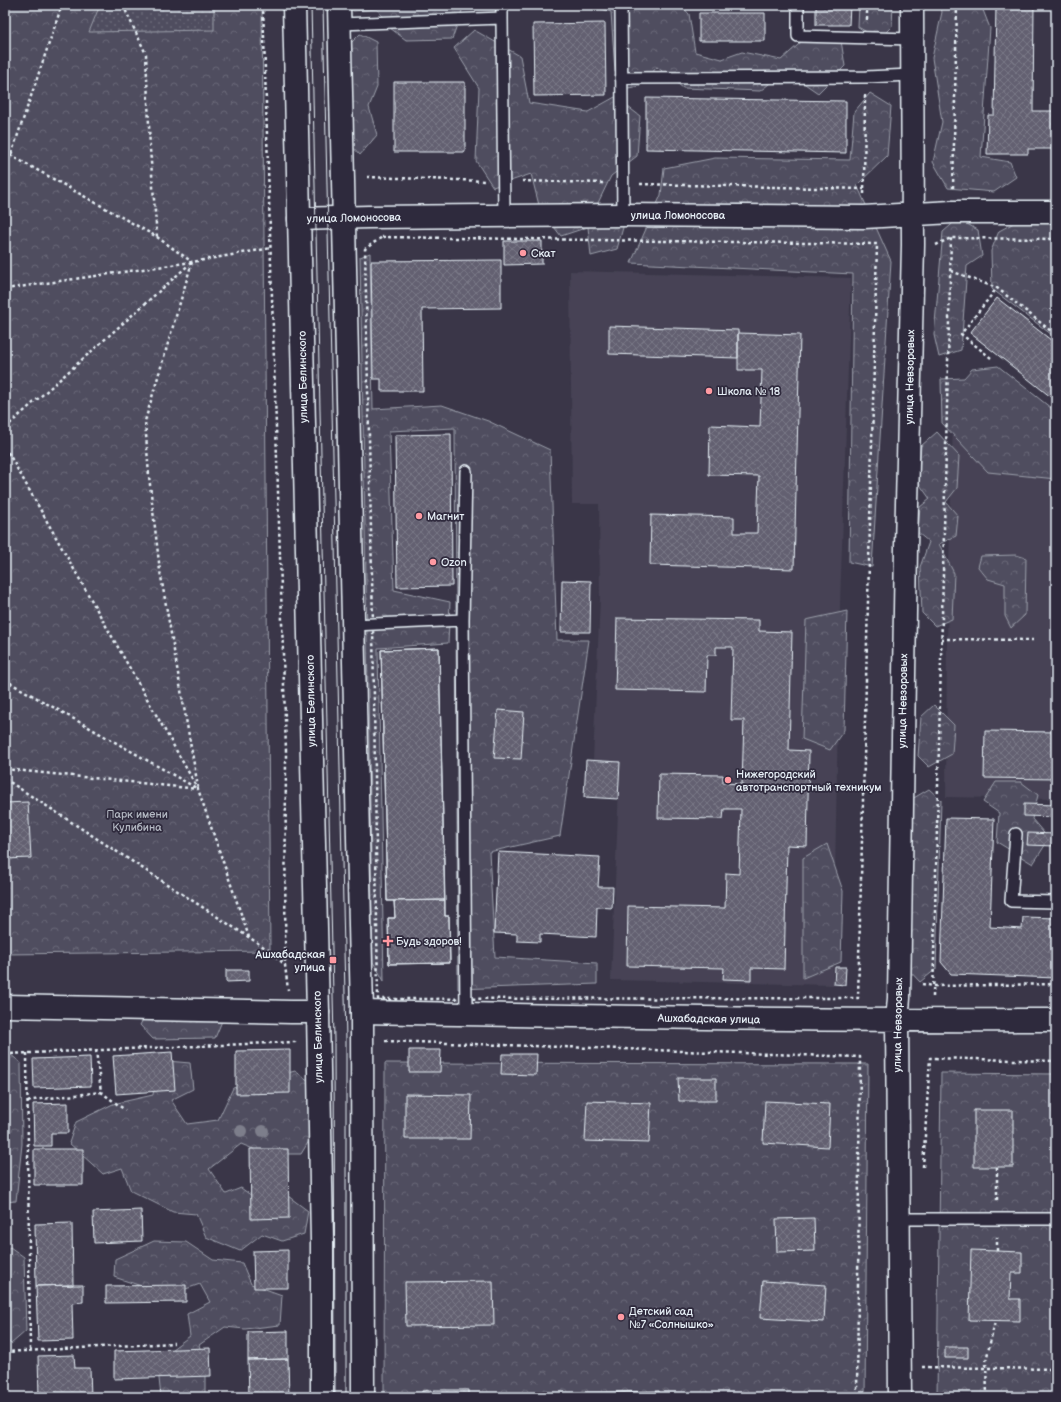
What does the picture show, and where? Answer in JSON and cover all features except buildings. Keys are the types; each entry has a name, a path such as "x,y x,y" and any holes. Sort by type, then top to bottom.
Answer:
{"street":[{"name":"улица Белинского","path":"294,5 318,1012 322,1242 322,1397"},
{"name":"улица Невзоровых","path":"900,1397 897,1021 899,998 905,570 914,214 911,75 912,5"},
{"path":"339,15 362,1012 363,1397"},
{"name":"улица Ломоносова","path":"299,219 344,217 623,215 864,217 952,212 1056,212"},
{"path":"5,1006 318,1012"},
{"name":"Ашхабадская улица","path":"362,1012 612,1018 897,1021 1056,1020"}],"lane":[{"path":"502,5 504,216"},
{"path":"621,5 623,215"},
{"path":"798,5 798,36 912,39"},
{"path":"339,15 502,18"},
{"path":"621,78 866,77 911,75"},
{"path":"466,471 463,620 466,1014"},
{"path":"353,625 463,620"},
{"path":"1016,834 1011,901 1056,902"},
{"path":"898,1220 997,1218 1056,1219"}],"path":[{"path":"5,164 11,155 62,5"},
{"path":"123,5 146,54 150,148 157,237"},
{"path":"5,1054 295,1042 285,965 286,751 263,5"},
{"path":"866,38 867,5"},
{"path":"953,192 958,5"},
{"path":"864,217 866,77"},
{"path":"5,152 157,237 192,262"},
{"path":"933,1001 952,232"},
{"path":"933,246 951,238 1056,239"},
{"path":"858,998 877,244"},
{"path":"5,289 192,262 271,248"},
{"path":"5,428 192,262"},
{"path":"192,262 146,421 150,476 160,571 198,789 249,938"},
{"path":"951,271 996,288 1056,335"},
{"path":"991,358 961,334 996,288"},
{"path":"5,447 198,789"},
{"path":"941,639 1033,640"},
{"path":"5,680 198,789"},
{"path":"5,769 198,789"},
{"path":"5,779 270,951 285,965"},
{"path":"916,982 933,986 1056,984"},
{"path":"379,1040 860,1057 857,1397"},
{"path":"96,1050 101,1092"},
{"path":"27,1053 30,1351"},
{"path":"930,1058 1056,1061"},
{"path":"28,1102 33,1100 101,1092 125,1110"},
{"path":"997,1167 997,1218"},
{"path":"987,1397 986,1368 995,1321"},
{"path":"5,1352 174,1343"},
{"path":"900,1368 1056,1369"}],"shaded area":[{"path":"570,271 851,278 840,605 833,985 611,980 620,762 593,760 600,598 599,504 572,504"},
{"path":"953,421 1056,479 1056,799 946,797 947,639"}],"green space":[{"name":"Парк имени Кулибина","path":"5,5 262,5 270,951 5,954"},
{"path":"100,5 214,5 214,30 89,32"},
{"path":"352,5 464,5 452,39 406,40 390,28 377,9 353,11"},
{"path":"591,5 681,5 689,14 695,52 722,59 742,52 781,60 807,37 840,34 845,66 818,93 786,71 760,91 683,88 657,67 640,86 628,88 615,72 611,12"},
{"path":"859,5 893,5 892,26 879,39 858,27"},
{"path":"940,5 981,5 990,28 981,157 1010,162 1016,177 994,192 948,188 933,162 942,122 932,58 942,12"},
{"path":"474,30 520,56 529,103 588,112 615,97 640,116 637,156 611,176 597,205 624,224 617,249 591,256 588,227 561,236 540,209 531,174 493,187 476,161 479,88 454,48"},
{"path":"360,34 376,42 377,87 369,107 377,135 360,155 345,138 353,102 341,90 351,43"},
{"path":"870,93 891,106 887,156 857,185 891,261 872,567 849,562 853,274 631,263 661,195 664,168 715,158 850,160 854,112"},
{"path":"1027,216 1056,216 1056,338 992,289 991,251 999,231"},
{"path":"958,219 978,230 982,256 967,266 961,350 939,357 934,335 943,232"},
{"path":"370,253 373,409 442,405 488,421 550,450 557,640 589,640 560,836 489,852 495,957 597,963 597,984 458,989 455,428 389,431 394,590 450,602 448,643 378,648 384,981 373,962 360,257"},
{"path":"998,366 1056,412 1056,479 988,472 942,423 941,379 964,378 972,369"},
{"path":"937,432 959,456 957,488 946,502 958,516 956,536 939,544 954,573 952,619 935,626 922,613 920,567 929,542 918,533 920,507 930,499 918,482 921,446"},
{"path":"1016,555 1026,558 1025,615 1011,628 1005,616 1005,584 988,579 978,567 981,556"},
{"path":"847,611 844,730 830,750 802,739 806,620"},
{"path":"934,705 954,725 952,754 929,767 918,756 921,717"},
{"path":"996,782 1021,782 1038,795 1032,819 1049,839 1033,864 997,842 999,813 983,802"},
{"path":"929,789 941,800 936,969 920,982 906,967 912,799"},
{"path":"827,844 843,891 841,962 803,978 803,858"},
{"path":"152,1003 222,1021 215,1038 153,1039 140,1025"},
{"path":"5,1050 21,1063 22,1144 16,1201 5,1202"},
{"path":"167,1061 190,1063 193,1089 171,1100 187,1124 218,1120 233,1088 295,1071 309,1081 312,1136 301,1154 266,1154 241,1144 209,1169 226,1194 241,1188 259,1201 280,1190 308,1211 304,1234 282,1241 262,1234 240,1251 206,1237 196,1214 173,1212 131,1191 122,1168 103,1174 69,1143 76,1122 113,1104 153,1095 155,1078"},
{"path":"385,1063 868,1064 865,1397 384,1397"},
{"path":"941,1073 1056,1074 1056,1397 937,1397"},
{"path":"154,1241 186,1242 213,1260 242,1263 251,1284 282,1295 280,1325 245,1329 225,1327 199,1345 205,1364 205,1397 161,1397 157,1360 190,1336 187,1314 210,1302 200,1284 169,1295 114,1277 115,1259"},
{"path":"10,1247 24,1257 26,1331 11,1344 5,1339 5,1251"}],"tram line":[{"path":"311,5 334,1040 335,1397"},
{"path":"323,5 346,1040 346,1397"}],"place":[{"name":"Скат","path":"523,253"},
{"name":"Школа № 18","path":"709,391"},
{"name":"Магнит","path":"419,516"},
{"name":"Ozon","path":"433,562"},
{"name":"Нижегородский автотранспортный техникум","path":"728,780"},
{"name":"Будь здоров!","path":"388,941"},
{"name":"Ашхабадская улица","path":"333,960"},
{"name":"Детский сад №7 «Солнышко»","path":"621,1317"}]}
